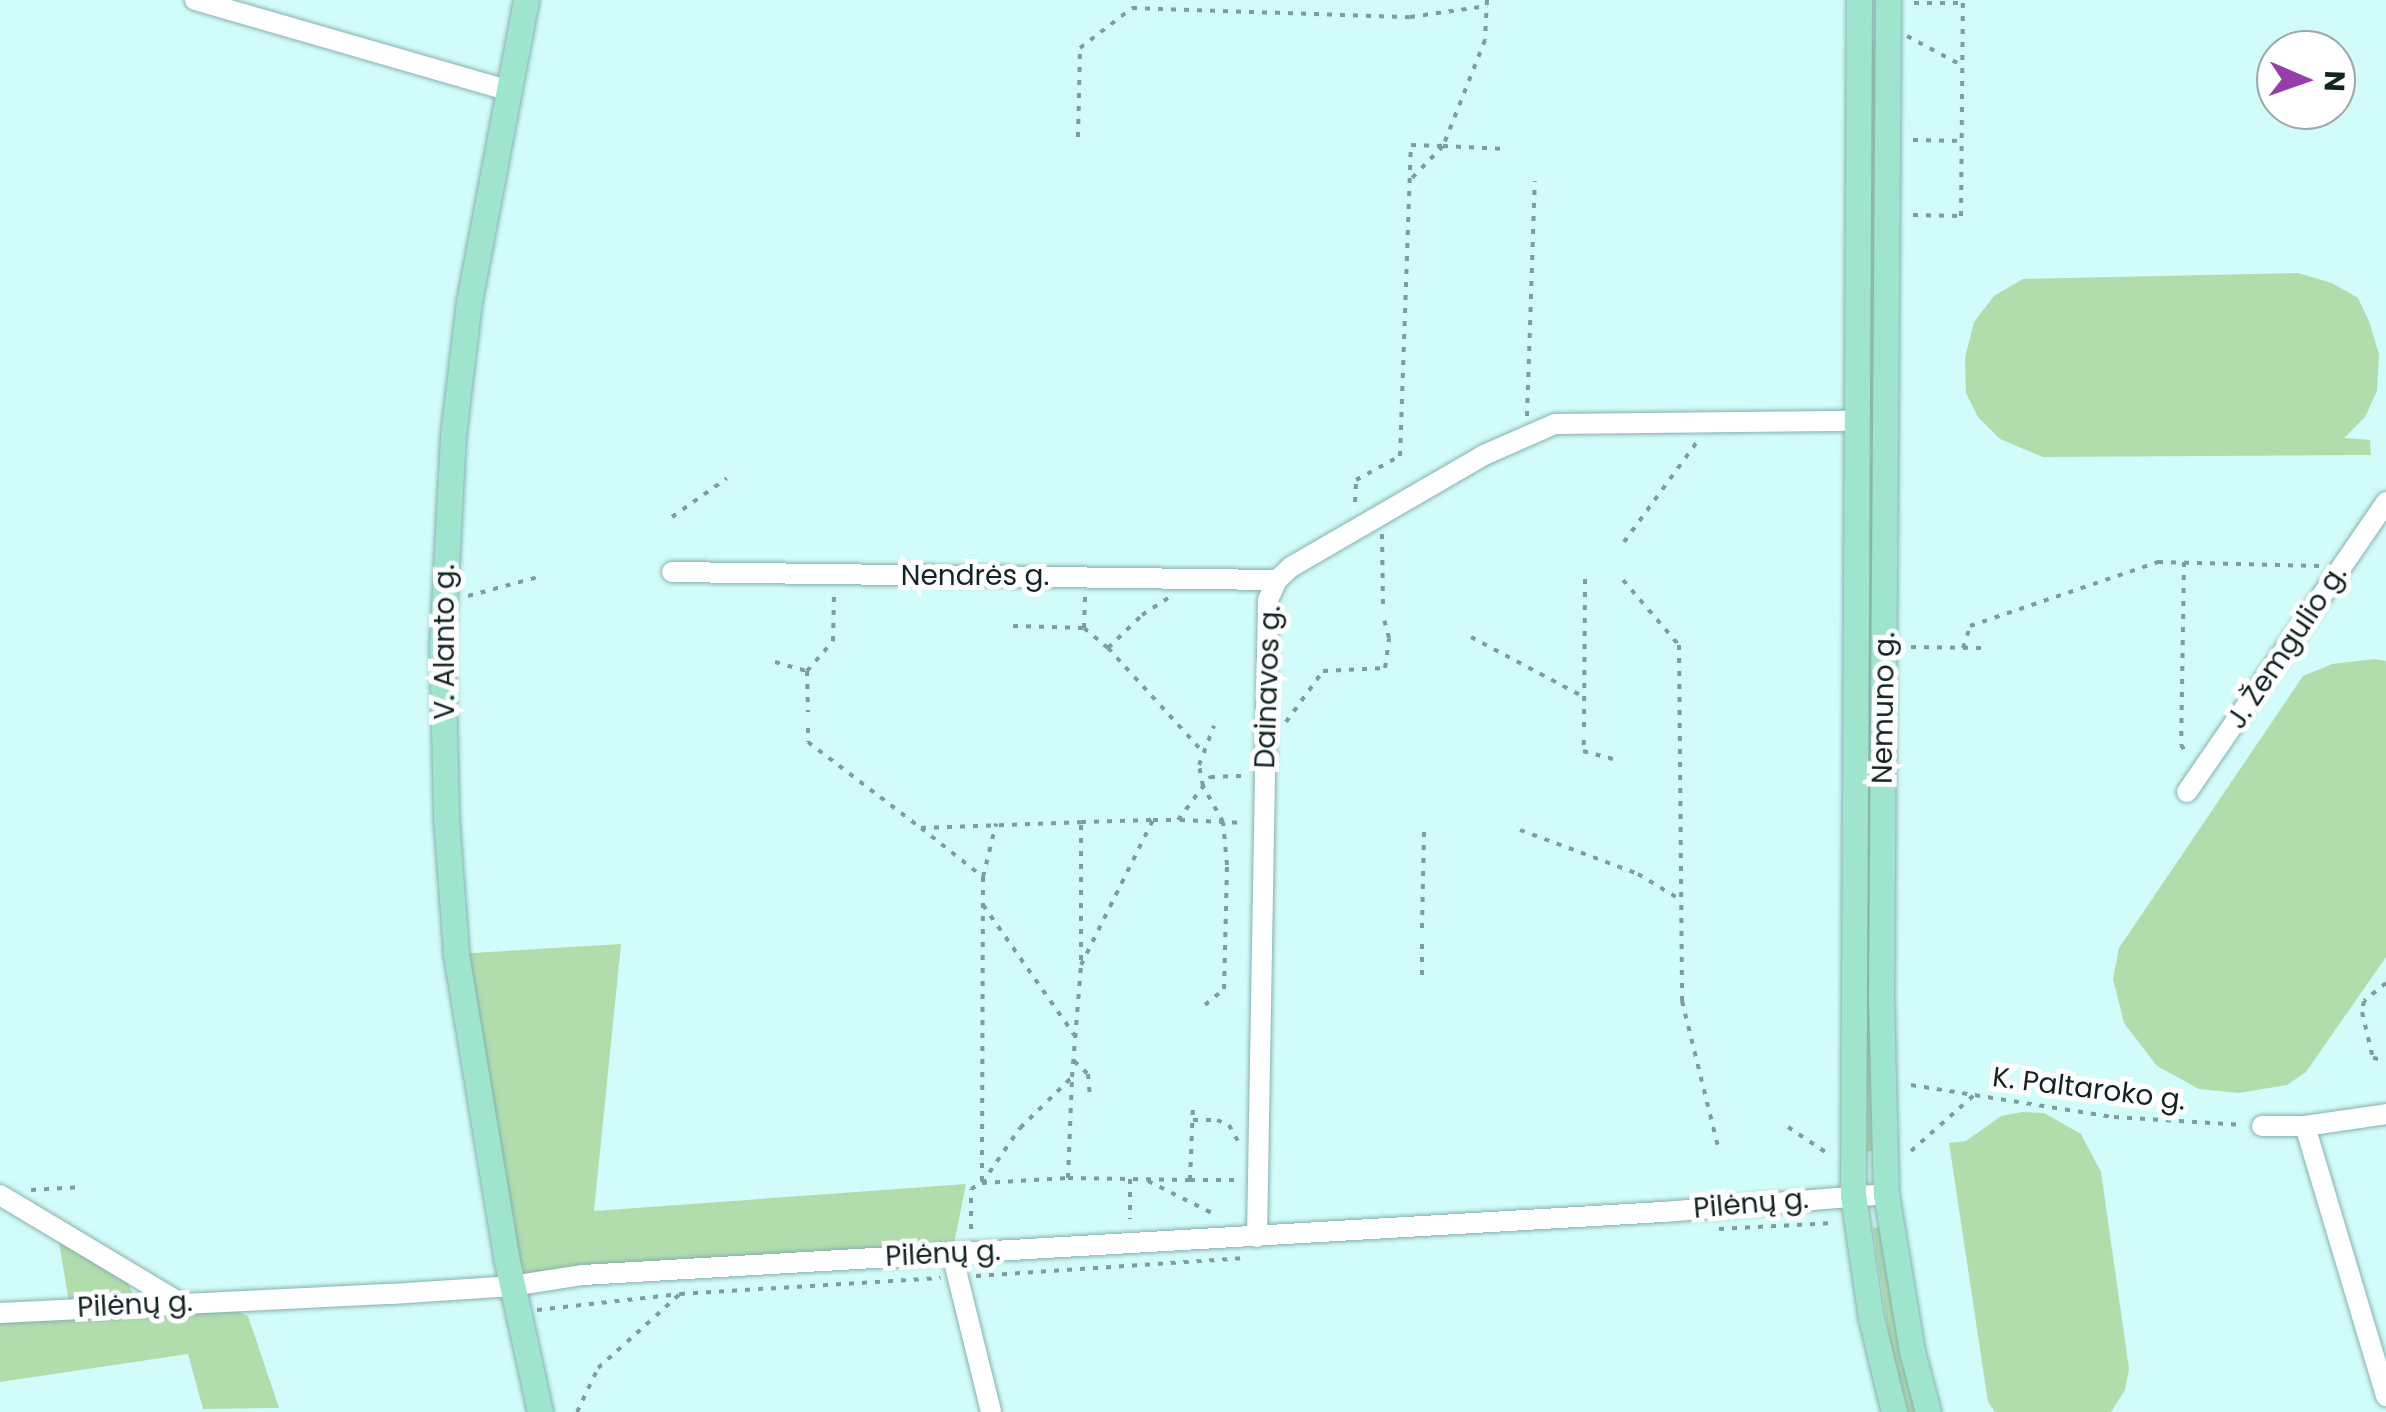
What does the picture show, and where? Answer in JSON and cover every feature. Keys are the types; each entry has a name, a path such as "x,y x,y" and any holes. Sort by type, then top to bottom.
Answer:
{"main road":[{"name":"V. Alanto g.","path":"526,0 469,301 454,436 444,602 446,817 456,954 512,1286 540,1412"},
{"name":"Nemuno g.","path":"1859,0 1853,1195 1871,1318 1894,1412"},
{"name":"Nemuno g.","path":"1901,2 1881,995 1886,1194 1912,1351 1928,1412"}],"street":[{"path":"195,0 506,90"},
{"name":"Dainavos g.","path":"1257,1236 1268,600 1277,580 1406,500 1533,432 1581,422 1856,421"},
{"name":"J. Žemgulio g.","path":"2187,792 2386,502"},
{"name":"Nendrės g.","path":"672,572 1277,580"},
{"path":"2262,1126 2306,1126 2386,1114"},
{"path":"2306,1126 2386,1396"},
{"path":"10,1193 57,1231 181,1303"},
{"name":"Pilėnų g.","path":"0,1313 512,1286 584,1276 1664,1212 1886,1194"},
{"path":"952,1254 991,1412"}],"path":[{"path":"1901,2 1963,2 1961,216 1913,215"},
{"path":"1078,137 1080,48 1132,8 1410,17 1487,3 1486,40 1443,146 1411,179"},
{"path":"1914,36 1963,66"},
{"path":"1914,140 1962,141"},
{"path":"1356,502 1356,480 1400,456 1411,145 1506,149"},
{"path":"1527,420 1535,181"},
{"path":"1624,542 1712,422"},
{"path":"672,517 727,478"},
{"path":"1382,530 1383,606"},
{"path":"1963,648 1970,626 2158,562 2342,566"},
{"path":"2184,562 2182,746 2201,772"},
{"path":"808,712 807,671 832,641 834,575"},
{"path":"444,602 542,576"},
{"path":"1084,628 1085,577"},
{"path":"1584,727 1585,577"},
{"path":"1108,648 1142,615 1198,579"},
{"path":"1623,580 1679,645 1682,1001 1718,1146"},
{"path":"1266,732 1292,720 1323,670 1385,668 1389,638 1383,616"},
{"path":"1013,626 1084,628 1108,648 1204,753"},
{"path":"1471,637 1584,696"},
{"path":"1911,647 1981,648"},
{"path":"775,662 807,671"},
{"path":"1205,1004 1224,989 1227,865 1223,822 1202,786 1199,765 1214,726"},
{"path":"808,728 808,742 983,877"},
{"path":"1584,740 1583,751 1612,760"},
{"path":"1178,820 1210,777 1266,775"},
{"path":"921,828 1153,820 1265,824"},
{"path":"1080,965 1153,820"},
{"path":"1068,1178 1080,965 1082,822"},
{"path":"982,1183 983,877 997,823"},
{"path":"1520,830 1638,874 1681,900"},
{"path":"1422,928 1424,832"},
{"path":"983,905 1077,1038"},
{"path":"1422,938 1422,975"},
{"path":"2386,983 2364,1001 2362,1012 2372,1058 2386,1060"},
{"path":"1074,1061 1088,1074 1090,1098"},
{"path":"971,1229 972,1189 982,1183 1020,1128 1072,1076"},
{"name":"K. Paltaroko g.","path":"1911,1085 2114,1117 2262,1126"},
{"path":"1912,1151 1974,1095"},
{"path":"1190,1180 1193,1104"},
{"path":"1192,1120 1217,1120 1229,1125 1241,1146"},
{"path":"1788,1127 1831,1156"},
{"path":"1241,1163 1241,1196"},
{"path":"982,1183 1068,1178 1241,1180"},
{"path":"1130,1179 1130,1219"},
{"path":"1144,1180 1214,1214"},
{"path":"10,1193 82,1187"},
{"path":"518,1312 680,1294 598,1368 577,1412"}],"green space":[{"path":"1869,40 1877,41 1875,449 1866,449"},
{"path":"2298,273 2332,283 2358,298 2369,321 2379,354 2377,391 2365,417 2344,438 2370,440 2371,455 2043,457 2000,439 1978,417 1966,393 1965,358 1974,322 1994,296 2023,279"},
{"path":"1866,459 1875,459 1874,1151 1866,1151"},
{"path":"2386,661 2386,957 2306,1072 2287,1085 2239,1093 2199,1089 2157,1066 2124,1023 2113,979 2119,948 2303,676 2332,664"},
{"path":"621,944 594,1211 966,1184 952,1254 512,1286 456,954"},
{"path":"2044,1113 2081,1134 2101,1172 2129,1369 2125,1390 2111,1412 1995,1412 1988,1402 1949,1143 1966,1141 2001,1116"},
{"path":"1881,1227 1916,1412 1908,1412 1890,1342 1873,1228"},
{"path":"57,1231 124,1276 143,1312 239,1312 248,1316 279,1408 203,1409 188,1354 0,1382 0,1313 70,1308"}]}
